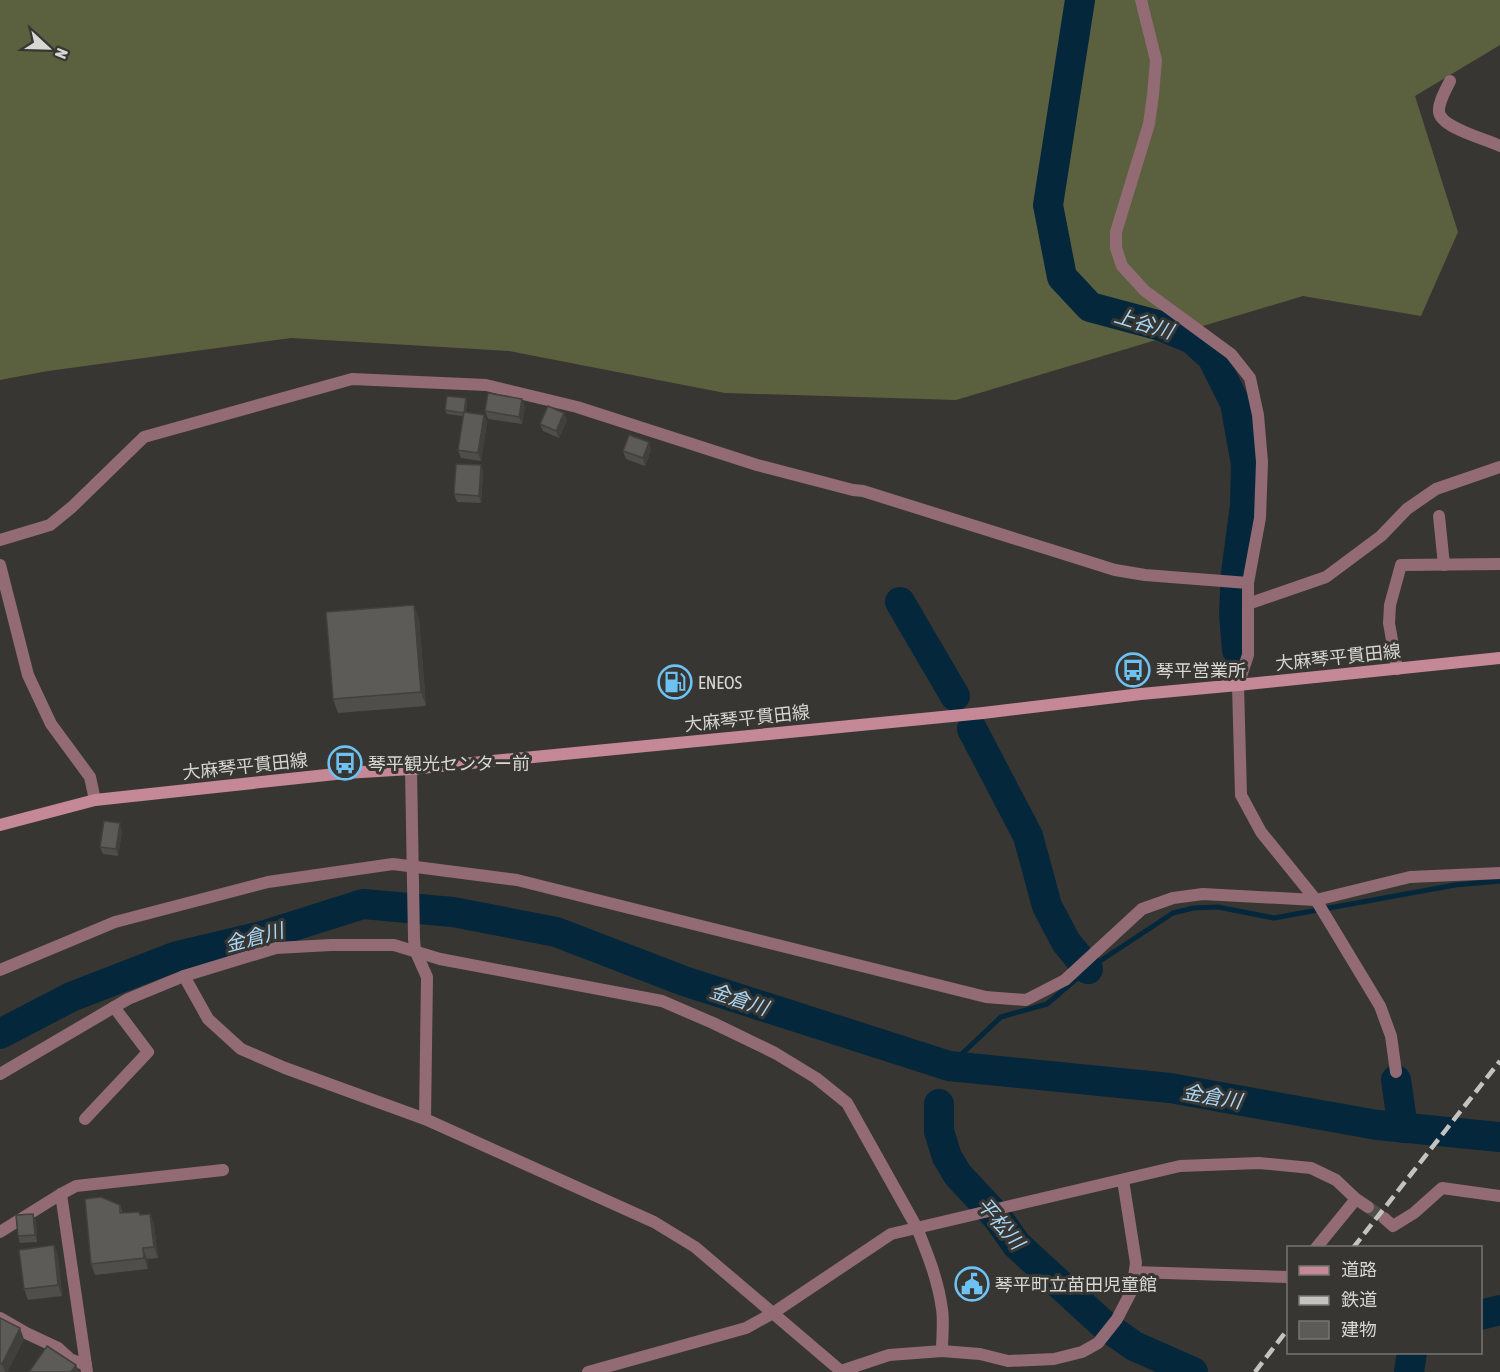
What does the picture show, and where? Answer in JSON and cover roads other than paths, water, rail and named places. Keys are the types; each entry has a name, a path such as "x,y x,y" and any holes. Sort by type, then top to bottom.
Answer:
{"main road":[{"name":"大麻琴平貫田線","path":"0,825 95,800 345,773 411,769 983,713 1141,694 1500,658"}],"street":[{"path":"1141,0 1156,60 1153,95 1149,124 1116,232 1116,248 1122,266 1145,291 1231,354 1250,378 1258,415 1262,462 1260,518 1248,583 1248,655 1238,686 1241,795 1261,832 1316,900 1380,1006 1391,1036 1396,1071"},
{"path":"1450,81 1440,103 1439,114 1445,124 1500,146"},
{"path":"0,540 50,525 144,438 352,379 486,385 577,407 757,465 863,491 1115,570 1144,575 1248,583"},
{"path":"1248,604 1326,577 1381,536 1407,509 1436,489 1500,467"},
{"path":"1439,516 1444,565"},
{"path":"1397,669 1389,623 1390,605 1401,565 1500,564"},
{"path":"0,565 28,675 51,724 90,777 95,800"},
{"path":"411,769 415,945 427,977 425,1119"},
{"path":"0,970 115,922 257,885 393,864 413,871 517,880 986,997 1026,1000 1065,980 1142,909 1173,898 1203,894 1316,900 1410,878 1500,873"},
{"path":"0,1074 114,1007 184,975 276,948 331,945 415,945 440,959 662,1001 775,1053 816,1078 847,1103 917,1228 935,1273 942,1310 942,1351"},
{"path":"184,975 208,1019 242,1048 285,1068 425,1119 654,1222 695,1247 842,1371 889,1355 942,1351 980,1354 1008,1361 1054,1359 1082,1352 1098,1343 1117,1319 1132,1290 1135,1272 1136,1263 1123,1180"},
{"path":"85,1119 148,1053 114,1007"},
{"path":"588,1372 746,1328 773,1313 891,1234 1180,1166 1259,1163 1311,1168 1336,1180 1368,1207"},
{"path":"0,1232 76,1186 223,1170"},
{"path":"1384,1218 1394,1226 1414,1213 1442,1188 1500,1196"},
{"path":"61,1194 86,1369"},
{"path":"1318,1246 1356,1199"},
{"path":"1135,1272 1287,1277"},
{"path":"0,1318 26,1333 45,1340 86,1369"}],"waterway":[{"name":"上谷川","path":"1080,0 1048,205 1062,277 1090,307 1161,326 1192,339 1212,357 1235,403 1246,464 1245,505 1236,573 1234,614 1237,650"},
{"path":"900,602 955,696"},
{"path":"972,729 1028,836 1047,906 1066,942 1088,969"},
{"path":"949,1066 1001,1017 1047,1004 1088,969 1173,913 1193,908 1218,907 1274,918 1455,885 1500,881"},
{"name":"金倉川","path":"0,1034 71,997 177,956 262,936 363,904 453,912 556,932 684,981 949,1066 1170,1088 1377,1125 1500,1137"},
{"name":"上谷川","path":"1396,1080 1403,1128"},
{"name":"平松川","path":"939,1104 939,1131 947,1157 958,1175 997,1217 1017,1245 1103,1324 1134,1346 1193,1372"},
{"name":"平松川","path":"1482,1314 1500,1310"},
{"name":"平松川","path":"1409,1372 1412,1354"}],"tunnel":[{"path":"1368,1207 1384,1218"}],"railway":[{"path":"1355,1246 1500,1061"},
{"path":"1255,1372 1287,1330"}],"place":[{"name":"琴平営業所","path":"1133,670"},
{"name":"ENEOS","path":"675,682"},
{"name":"琴平観光センター前","path":"345,763"},
{"name":"琴平町立苗田児童館","path":"972,1284"}]}
